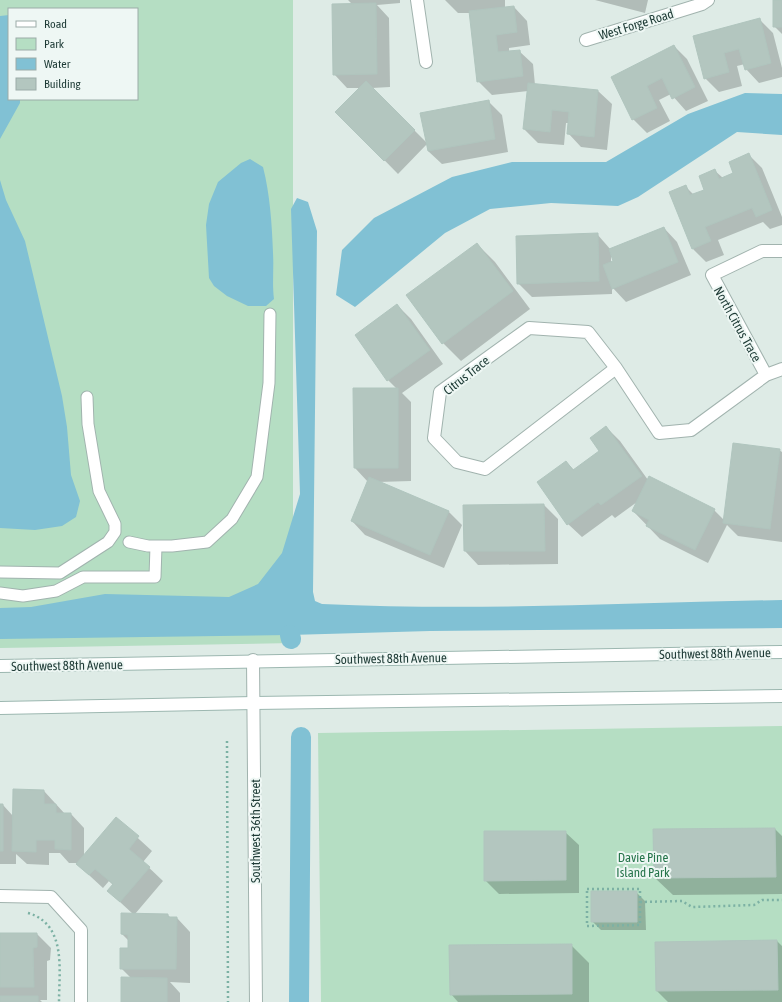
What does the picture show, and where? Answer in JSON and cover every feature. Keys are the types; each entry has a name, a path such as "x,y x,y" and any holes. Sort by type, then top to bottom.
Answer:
{"street":[{"path":"417,0 426,62"},
{"name":"West Forge Road","path":"586,40 702,4 708,0"},
{"name":"North Citrus Trace","path":"766,375 712,275 762,251 782,251"},
{"name":"Citrus Trace","path":"616,368 485,469 457,462 434,438 440,392 530,328 588,332 616,368 659,433 691,430 766,375 782,369"},
{"name":"Southwest 88th Avenue","path":"0,666 254,660 782,652"},
{"name":"Southwest 36th Street","path":"254,660 256,1002"},
{"path":"0,708 782,696"},
{"path":"0,896 51,897 81,930 81,1002"}],"lane":[{"path":"129,542 156,546 207,542 232,519 257,477 269,383 270,314"},
{"path":"0,572 60,573 108,542 115,532 115,524 99,491 88,424 87,397"},
{"path":"0,593 23,596 56,591 83,577 155,577 156,546"}],"path":[{"path":"227,741 228,1002"},
{"path":"587,889 640,889 640,902 640,925 587,926 587,889"},
{"path":"640,902 682,901 692,907 754,905 762,900 782,900"},
{"path":"23,912 36,915 48,925 55,935 59,946 59,1002"}],"green space":[{"path":"0,0 293,0 293,643 0,648"},
{"name":"Davie Pine Island Park","path":"782,726 782,1002 321,1002 318,733"}],"water":[{"path":"8,15 8,100 20,100 20,103 0,139 0,16"},
{"path":"745,93 782,94 782,135 737,132 638,197 618,206 551,203 490,209 445,233 355,307 336,295 342,250 374,218 452,177 512,162 606,162 688,114"},
{"path":"250,159 263,167 270,210 273,242 274,299 266,306 248,306 227,296 214,286 209,278 206,225 209,204 218,182 241,163"},
{"path":"0,180 6,200 25,241 62,396 67,427 71,475 80,501 76,517 62,526 35,530 0,528"},
{"path":"297,198 308,202 317,231 313,592 315,601 322,604 379,606 494,607 782,600 782,628 430,631 290,635 0,639 0,608 31,607 105,594 229,597 258,584 282,553 300,494 291,209"}],"building":[{"path":"773,0 782,0 782,27 773,27"},
{"path":"376,3 377,74 333,75 332,4"},
{"path":"514,6 517,32 496,35 498,52 520,50 523,76 477,82 469,11"},
{"path":"760,18 771,63 745,70 739,49 724,53 729,72 704,79 693,36"},
{"path":"674,45 695,87 672,99 662,78 647,86 657,108 632,120 611,77"},
{"path":"366,81 415,130 384,161 335,112"},
{"path":"528,83 598,90 594,137 567,134 569,112 552,110 550,132 523,129"},
{"path":"489,100 495,139 428,151 420,113"},
{"path":"749,153 772,210 756,217 752,208 705,227 711,241 692,249 669,192 686,185 690,195 704,190 699,176 715,169 719,179 733,173 729,162"},
{"path":"664,227 678,262 612,289 603,265 613,261 609,249"},
{"path":"598,233 599,281 517,284 516,236"},
{"path":"477,243 513,291 442,344 406,295"},
{"path":"397,304 430,350 387,381 355,335"},
{"path":"353,388 398,388 398,468 354,468"},
{"path":"606,426 642,476 601,505 598,502 567,525 537,482 566,461 573,470 599,451 590,438"},
{"path":"733,443 780,449 770,529 723,523"},
{"path":"649,476 715,509 695,550 646,526 649,520 632,511"},
{"path":"369,477 449,511 430,555 351,521"},
{"path":"544,504 545,551 464,551 463,505"},
{"path":"13,789 44,790 44,804 56,804 56,813 71,813 71,850 55,849 55,840 36,840 36,852 12,851"},
{"path":"0,804 3,804 3,851 0,851"},
{"path":"116,817 139,836 129,849 150,867 120,902 107,891 113,884 95,869 89,875 76,864"},
{"path":"775,828 776,877 654,878 653,829"},
{"path":"484,831 566,831 566,880 484,881"},
{"path":"591,891 637,891 637,922 591,922"},
{"path":"121,913 168,914 168,917 177,917 176,969 120,969 120,948 128,948 128,935 121,934"},
{"path":"0,933 37,933 37,947 33,948 34,987 0,987"},
{"path":"777,940 778,990 656,991 655,942"},
{"path":"572,944 572,994 450,995 449,945"},
{"path":"121,977 167,978 167,1002 121,1002"},
{"path":"0,996 38,996 38,1002 0,1002"}],"waterway":[{"path":"290,635 291,639"},
{"path":"299,1002 301,737"}]}
